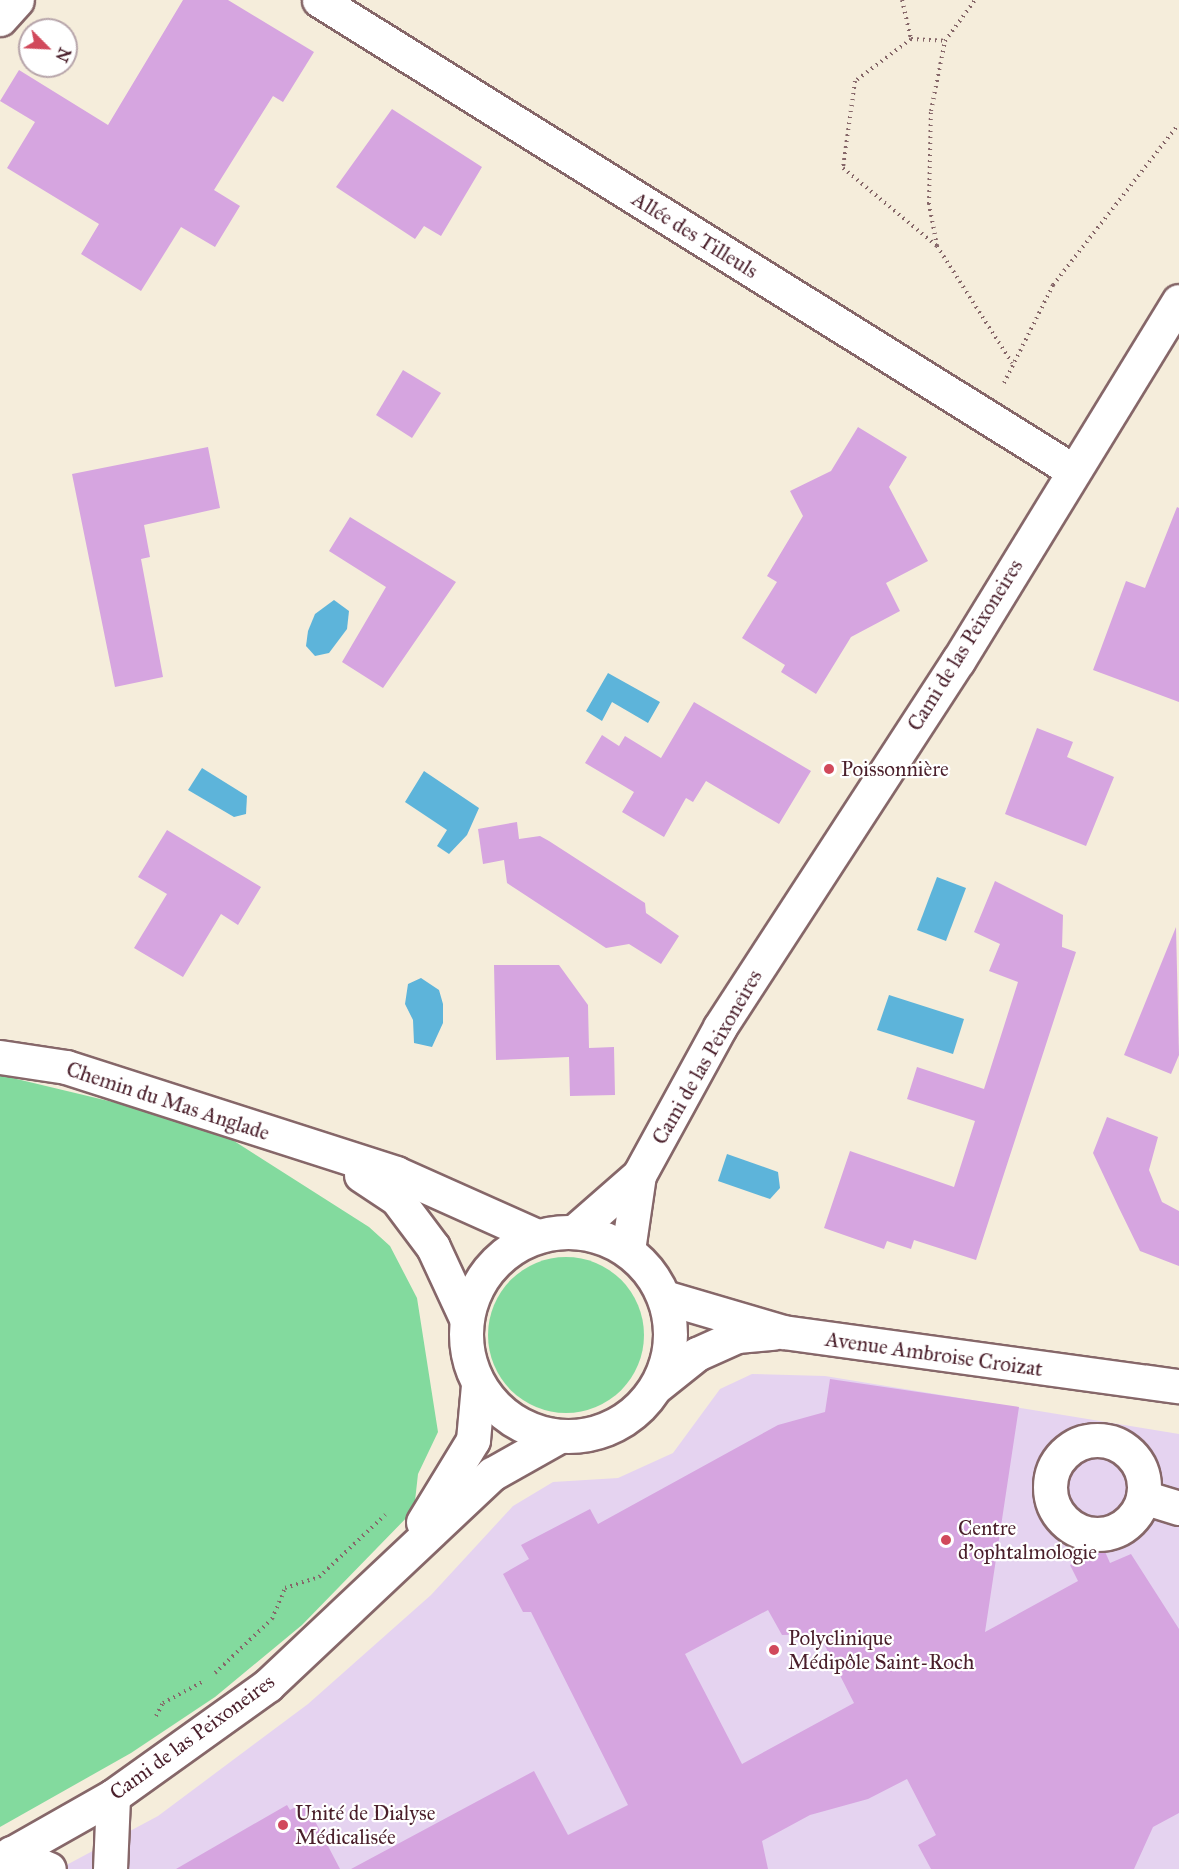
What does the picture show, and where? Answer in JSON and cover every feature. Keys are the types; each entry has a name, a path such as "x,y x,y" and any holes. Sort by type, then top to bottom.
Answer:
{"street":[{"path":"0,19 17,0"},
{"name":"Allée des Tilleuls","path":"319,0 1072,470"},
{"name":"Cami de las Peixoneires","path":"575,1231 639,1174 720,1027 958,661 1072,470 1179,301"},
{"name":"Chemin du Mas Anglade","path":"0,1057 66,1067 333,1156 396,1173 537,1236"},
{"name":"Chemin du Mas Anglade","path":"333,1156 397,1198 433,1247 466,1318"},
{"name":"Cami de las Peixoneires","path":"628,1250 639,1174"},
{"path":"575,1231 628,1250 649,1271 664,1297 670,1327 657,1385 616,1426 588,1435 558,1437 517,1423 478,1385 466,1352 466,1318 490,1267 537,1236 575,1231"},
{"name":"Avenue Ambroise Croizat","path":"664,1297 783,1332 1084,1376 1179,1386"},
{"name":"Avenue Ambroise Croizat","path":"657,1385 697,1354 737,1336 783,1332"},
{"name":"Avenue Ambroise Croizat","path":"1084,1376 1179,1396"},
{"name":"Cami de las Peixoneires","path":"369,1593 441,1498 473,1440 478,1385"},
{"name":"Cami de las Peixoneires","path":"6,1857 113,1796 268,1685 369,1593 492,1474 558,1437"},
{"path":"1143,1497 1179,1508"},
{"path":"110,1869 113,1796"},
{"path":"6,1857 49,1869"}],"path":[{"path":"902,0 911,39"},
{"path":"937,246 929,204 932,111 945,41 975,0"},
{"path":"945,41 911,39 855,81 843,168 937,246 1012,363"},
{"path":"989,418 1012,363 1053,285 1179,124"},
{"path":"152,1722 163,1703 207,1680 272,1619 285,1588 319,1578 394,1507"}],"shaded area":[{"name":"Polyclinique Médipôle Saint-Roch","path":"752,1374 825,1376 1179,1434 1179,1869 59,1869 158,1816 308,1704 431,1595 513,1506 553,1482 618,1478 673,1453 720,1389"}],"green space":[{"path":"0,1075 209,1125 369,1227 390,1246 417,1298 438,1432 418,1474 414,1510 302,1625 215,1697 131,1753 0,1827"},
{"path":"566,1257 581,1258 596,1263 621,1280 638,1305 643,1320 643,1350 638,1365 621,1390 596,1407 581,1412 566,1413 551,1412 536,1407 511,1390 494,1365 489,1350 488,1335 489,1320 494,1305 511,1280 536,1263 551,1258"}],"water":[{"path":"334,600 349,611 347,629 329,653 315,656 306,646 308,631 315,614"},
{"path":"608,673 660,702 648,723 612,702 602,721 586,711"},
{"path":"202,768 247,796 246,814 234,817 188,790"},
{"path":"424,771 479,808 467,835 449,854 437,846 447,830 405,802"},
{"path":"937,877 966,888 946,941 917,930"},
{"path":"421,978 439,990 443,1004 443,1023 432,1047 414,1043 413,1020 405,1004 408,984"},
{"path":"889,995 964,1019 953,1054 877,1030"},
{"path":"727,1154 778,1172 780,1188 770,1199 718,1181"}],"building":[{"path":"183,0 228,0 314,52 283,102 273,96 214,190 240,206 215,247 181,227 141,291 81,254 99,224 7,168 35,122 0,101 18,72 18,78 32,78 108,125"},
{"path":"392,109 482,167 441,236 424,226 415,239 336,187"},
{"path":"403,370 441,393 412,438 376,415"},
{"path":"858,427 907,457 889,487 928,561 886,583 900,611 851,637 816,694 781,672 785,665 742,638 777,582 767,576 803,516 790,491 831,471"},
{"path":"208,447 220,508 144,525 150,557 141,559 163,677 115,687 72,474"},
{"path":"1177,507 1179,508 1179,702 1093,670 1126,581 1145,588"},
{"path":"350,517 456,582 383,688 342,662 386,587 329,551"},
{"path":"694,702 811,771 779,824 706,781 693,802 686,798 664,837 622,812 634,792 585,763 602,735 619,746 625,736 661,758"},
{"path":"1037,728 1073,742 1067,757 1114,777 1086,846 1005,814"},
{"path":"517,822 519,839 540,836 549,841 645,903 646,913 679,936 661,964 629,944 606,948 507,883 504,860 483,864 478,829"},
{"path":"167,830 261,887 238,925 221,914 183,977 134,948 167,894 138,877"},
{"path":"995,881 1063,915 1062,947 1076,952 976,1260 914,1240 911,1249 887,1241 884,1249 824,1228 850,1151 954,1187 975,1121 907,1099 917,1067 984,1089 1018,982 989,971 1000,944 974,932"},
{"path":"1176,927 1179,1055 1171,1074 1124,1055"},
{"path":"494,965 559,965 588,1005 589,1048 614,1047 615,1095 570,1096 569,1057 496,1060"},
{"path":"1107,1117 1158,1137 1149,1170 1162,1202 1179,1211 1179,1266 1140,1251 1118,1206 1093,1153"},
{"name":"Polyclinique Médipôle Saint-Roch","path":"830,1379 1019,1407 985,1632 1078,1581 1070,1565 1103,1547 1110,1563 1131,1554 1179,1629 1179,1813 1153,1827 1134,1869 931,1869 918,1845 936,1835 907,1779 868,1799 810,1815 762,1841 768,1869 351,1869 534,1771 568,1835 628,1805 531,1612 523,1612 503,1574 529,1559 521,1545 590,1509 598,1524 778,1425 825,1412","holes":["768,1610 782,1635 819,1634 854,1703 742,1764 685,1654"]},
{"name":"Unité de Dialyse Médicalisée","path":"305,1802 340,1869 176,1869 287,1805 290,1810"}],"place":[{"name":"Poissonnière","path":"829,769"},
{"name":"Centre d'ophtalmologie","path":"946,1540"},
{"name":"Polyclinique Médipôle Saint-Roch","path":"774,1650"},
{"name":"Unité de Dialyse Médicalisée","path":"283,1825"}]}
